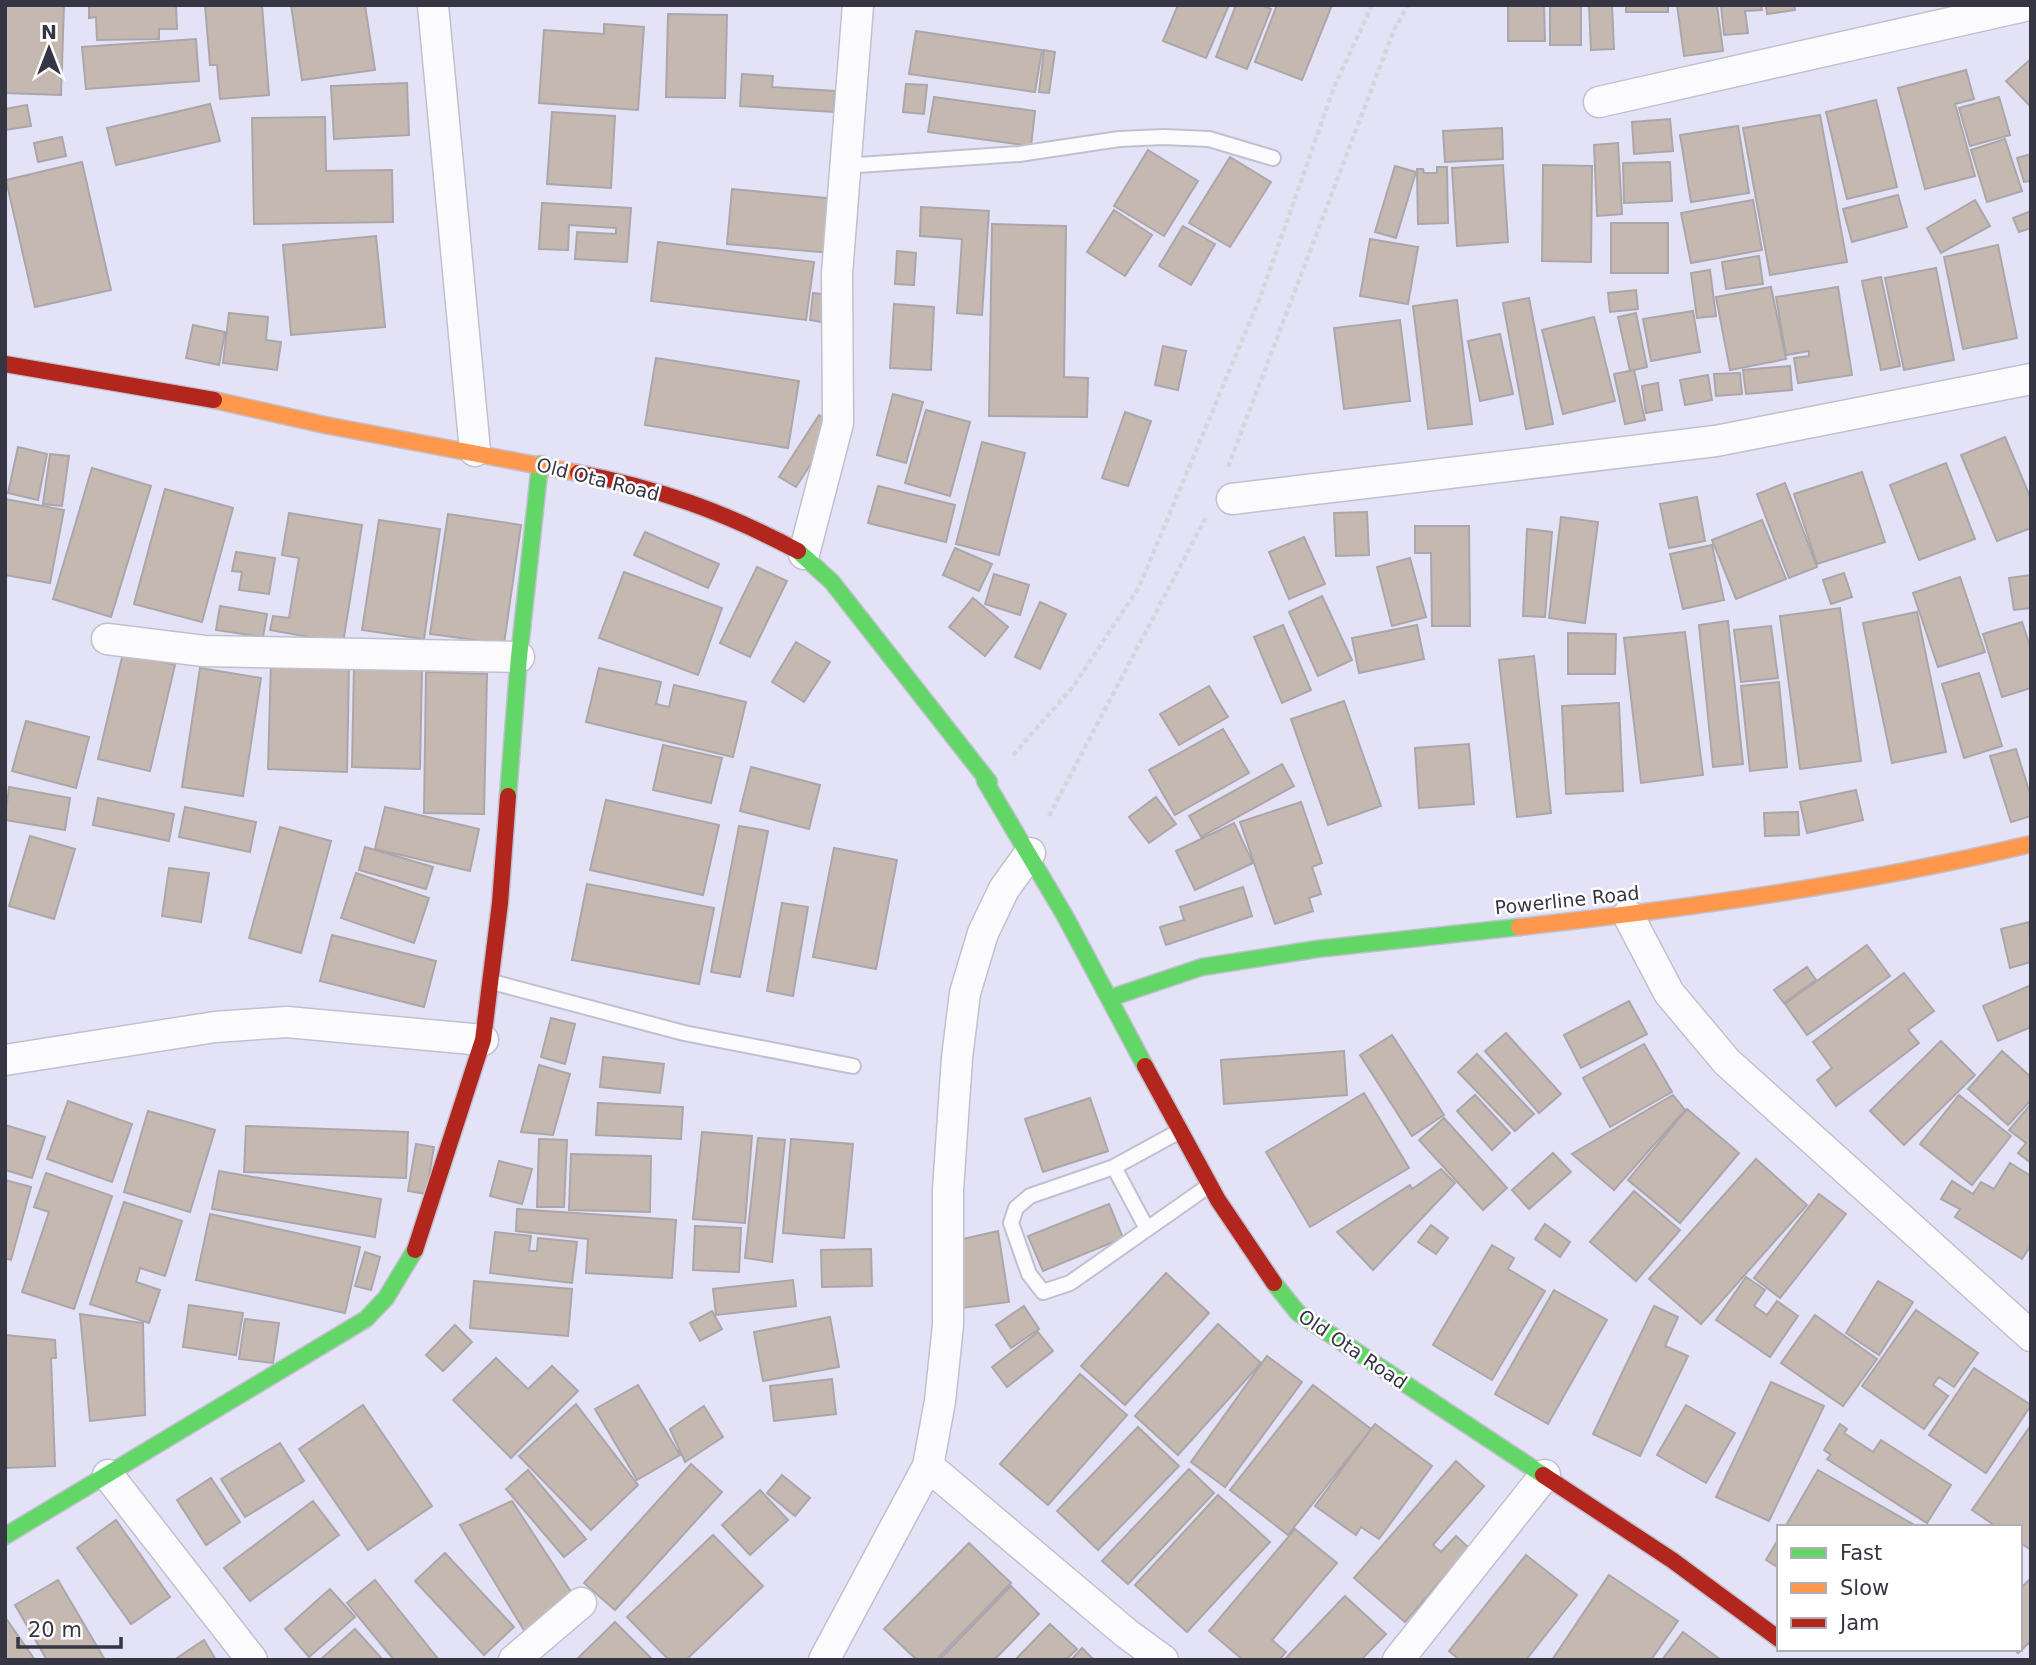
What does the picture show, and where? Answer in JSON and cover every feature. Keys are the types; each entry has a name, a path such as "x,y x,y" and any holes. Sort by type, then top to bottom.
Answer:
{"street":[{"path":"433,5 475,451"},
{"path":"804,554 838,423 837,274 858,5"},
{"path":"1599,102 1963,13 2029,5"},
{"name":"Old Ota Road","path":"5,364 224,402 325,425 540,464 679,498 740,520 804,554 832,582 987,782 1110,998 1207,1187 1253,1258 1298,1313 1672,1560 1777,1638"},
{"path":"1222,494 1716,441 2031,379"},
{"path":"5,1536 366,1319 386,1298 414,1254 483,1040 491,982 519,657 540,464"},
{"path":"107,639 204,650 519,657"},
{"path":"824,1660 928,1466 940,1401 948,1325 948,1191 957,1058 965,993 983,933 1024,844"},
{"name":"Powerline Road","path":"1110,998 1156,980 1214,965 1317,949 1628,915 1927,869 2031,844"},
{"path":"1628,915 1669,993 1727,1062 2031,1336"},
{"path":"5,1060 215,1027 287,1022 483,1040"},
{"path":"928,1466 1126,1633 1163,1660"},
{"path":"108,1475 253,1660"},
{"path":"1398,1660 1545,1475"},
{"path":"514,1660 581,1603"}],"lane":[{"path":"844,166 1019,154 1119,139 1164,136 1209,139 1273,158"},
{"path":"491,982 684,1032 853,1066"},
{"path":"1179,1131 1114,1167 1030,1196 1016,1208 1012,1231 1029,1274 1043,1292 1060,1287 1207,1187"},
{"path":"1114,1167 1146,1227"}],"path":[{"path":"987,782 1073,687 1139,587 1262,295 1334,87 1372,5"},
{"path":"1024,844 1222,494 1385,54 1408,5"}],"building":[{"path":"5,5 64,5 61,95 5,93"},
{"path":"89,5 176,5 177,29 159,29 159,39 97,40 96,17 89,18"},
{"path":"205,5 262,5 269,95 220,99 217,65 210,65"},
{"path":"291,5 365,5 375,70 302,80"},
{"path":"1178,5 1229,5 1206,58 1163,41"},
{"path":"1236,5 1262,5 1271,9 1247,69 1216,57"},
{"path":"1277,5 1332,5 1302,80 1255,62"},
{"path":"1508,5 1544,5 1545,41 1508,41"},
{"path":"1550,5 1581,5 1581,45 1550,45"},
{"path":"1589,5 1612,5 1614,49 1591,50"},
{"path":"1626,5 1668,5 1668,12 1626,12"},
{"path":"1677,5 1717,5 1723,51 1684,56"},
{"path":"1721,5 1761,5 1762,10 1745,11 1748,33 1724,35"},
{"path":"1766,5 1794,5 1795,10 1767,14"},
{"path":"668,14 727,15 725,98 666,97"},
{"path":"604,24 644,27 638,110 539,103 544,30 604,34"},
{"path":"916,31 1042,50 1035,92 909,74"},
{"path":"196,39 199,81 86,89 82,47"},
{"path":"1044,50 1055,52 1049,93 1039,92"},
{"path":"2031,59 2031,107 2006,81"},
{"path":"1966,70 1974,99 1955,104 1975,176 1925,189 1898,88"},
{"path":"742,74 773,76 772,87 835,91 834,112 740,106"},
{"path":"407,83 409,135 334,139 331,86"},
{"path":"906,84 927,85 924,114 903,112"},
{"path":"934,97 1035,111 1031,146 928,132"},
{"path":"1999,97 2010,135 1970,146 1959,108"},
{"path":"1876,100 1897,187 1847,199 1826,112"},
{"path":"210,104 220,141 116,165 107,128"},
{"path":"27,105 31,126 5,130 5,109"},
{"path":"552,112 615,116 611,188 547,184"},
{"path":"1820,115 1847,262 1770,275 1743,128"},
{"path":"325,117 326,171 392,170 393,222 254,224 252,118"},
{"path":"1670,119 1673,151 1634,154 1632,122"},
{"path":"1738,126 1749,193 1691,202 1680,135"},
{"path":"1502,128 1503,159 1445,162 1443,131"},
{"path":"62,137 66,156 38,162 34,143"},
{"path":"2005,139 2022,191 1987,202 1971,150"},
{"path":"1618,143 1622,214 1597,216 1594,145"},
{"path":"1148,150 1198,181 1164,236 1114,206"},
{"path":"2031,154 2031,181 2024,182 2017,158"},
{"path":"1230,157 1271,182 1230,247 1189,223"},
{"path":"82,162 111,290 35,307 6,180"},
{"path":"1670,162 1672,201 1624,203 1623,163"},
{"path":"1503,165 1508,242 1457,246 1452,168"},
{"path":"1543,165 1592,166 1591,262 1542,261"},
{"path":"1395,166 1416,172 1396,238 1375,232"},
{"path":"1437,167 1447,167 1448,223 1418,224 1417,169 1423,169 1424,173 1437,173"},
{"path":"732,189 836,199 831,253 727,244"},
{"path":"1898,195 1907,227 1852,242 1843,209"},
{"path":"1753,200 1762,250 1691,263 1681,213"},
{"path":"1975,200 1990,226 1941,253 1927,228"},
{"path":"542,203 631,208 627,262 575,259 577,232 616,234 616,228 569,225 568,250 539,249"},
{"path":"921,207 989,211 982,315 957,313 962,239 920,236"},
{"path":"1114,210 1152,235 1125,276 1087,252"},
{"path":"2031,211 2031,228 2019,232 2013,218"},
{"path":"1611,223 1668,223 1668,273 1611,273"},
{"path":"992,224 1066,226 1064,377 1088,378 1087,417 989,416"},
{"path":"1183,226 1215,244 1191,285 1159,266"},
{"path":"376,236 385,327 291,335 283,245"},
{"path":"1370,239 1418,247 1408,304 1360,296"},
{"path":"658,242 814,262 806,320 651,301"},
{"path":"1998,245 2017,338 1963,349 1944,257"},
{"path":"897,251 916,253 914,285 895,284"},
{"path":"1759,256 1763,284 1726,289 1722,262"},
{"path":"1936,268 1954,360 1904,370 1885,278"},
{"path":"1710,270 1716,316 1697,318 1691,273"},
{"path":"1881,277 1900,366 1881,370 1862,281"},
{"path":"1771,287 1786,359 1730,370 1716,297"},
{"path":"1838,287 1852,375 1798,383 1794,358 1809,356 1809,351 1786,355 1776,297"},
{"path":"1636,290 1638,309 1610,312 1608,293"},
{"path":"813,293 831,295 827,323 810,320"},
{"path":"1529,298 1553,424 1526,429 1503,303"},
{"path":"1457,300 1472,424 1428,429 1413,306"},
{"path":"894,304 934,307 931,370 890,368"},
{"path":"1693,311 1700,352 1651,361 1643,319"},
{"path":"229,313 268,317 266,340 281,342 277,370 223,363"},
{"path":"1636,313 1647,367 1630,371 1618,317"},
{"path":"1594,317 1615,401 1563,414 1542,330"},
{"path":"1400,320 1410,401 1344,409 1334,328"},
{"path":"193,325 225,332 219,365 186,358"},
{"path":"1500,334 1513,394 1480,401 1468,341"},
{"path":"1163,346 1186,351 1178,390 1155,385"},
{"path":"656,358 799,381 788,448 645,425"},
{"path":"1790,366 1792,390 1746,394 1743,370"},
{"path":"1634,370 1645,420 1625,424 1614,374"},
{"path":"1740,373 1742,394 1716,396 1714,374"},
{"path":"1708,375 1712,400 1685,405 1680,380"},
{"path":"1658,383 1662,410 1646,413 1642,386"},
{"path":"893,394 923,402 906,463 877,455"},
{"path":"926,410 970,422 950,496 905,483"},
{"path":"1125,412 1151,421 1128,486 1102,478"},
{"path":"819,415 836,425 796,487 779,477"},
{"path":"2005,437 2031,499 2031,528 1997,541 1961,455"},
{"path":"982,442 1025,453 999,555 956,544"},
{"path":"18,447 47,454 38,500 8,493"},
{"path":"50,454 69,456 62,506 43,504"},
{"path":"1946,463 1975,539 1919,560 1890,485"},
{"path":"92,468 151,486 111,617 53,599"},
{"path":"1862,472 1885,542 1817,564 1794,494"},
{"path":"1785,483 1817,567 1789,578 1757,494"},
{"path":"878,486 955,505 946,542 868,523"},
{"path":"165,489 233,508 202,622 134,604"},
{"path":"1697,497 1705,541 1669,548 1660,504"},
{"path":"5,499 64,510 50,583 5,575"},
{"path":"1367,512 1369,555 1336,556 1334,513"},
{"path":"289,513 362,525 343,643 270,630 273,616 289,618 299,558 282,555"},
{"path":"448,514 521,525 504,644 430,634"},
{"path":"1561,517 1598,522 1585,623 1549,618"},
{"path":"379,520 440,529 424,639 362,630"},
{"path":"1762,520 1786,579 1736,599 1712,540"},
{"path":"1415,526 1469,526 1470,626 1432,626 1431,553 1415,553"},
{"path":"1527,529 1552,532 1545,617 1523,616"},
{"path":"645,532 719,564 708,588 634,555"},
{"path":"1304,537 1325,584 1289,599 1269,552"},
{"path":"1712,545 1724,600 1683,609 1670,554"},
{"path":"955,548 992,564 979,591 943,575"},
{"path":"236,552 275,558 269,594 239,590 242,572 232,571"},
{"path":"1410,558 1426,617 1392,626 1377,567"},
{"path":"757,567 787,581 750,657 720,643"},
{"path":"624,572 722,608 698,675 599,638"},
{"path":"1844,573 1852,597 1831,604 1823,580"},
{"path":"994,574 1029,585 1020,615 985,604"},
{"path":"2031,575 2031,608 2014,610 2009,578"},
{"path":"1960,577 1985,652 1938,667 1913,593"},
{"path":"1322,596 1352,660 1318,676 1289,612"},
{"path":"973,598 1008,627 985,656 949,627"},
{"path":"1040,602 1066,614 1040,669 1015,657"},
{"path":"220,606 267,614 263,637 216,630"},
{"path":"1840,608 1861,761 1800,769 1780,616"},
{"path":"1917,612 1946,752 1892,763 1863,623"},
{"path":"1728,621 1743,764 1713,767 1699,625"},
{"path":"2022,622 2031,649 2031,688 2002,697 1983,634"},
{"path":"1283,625 1311,690 1282,703 1254,637"},
{"path":"1417,625 1424,659 1359,673 1352,638"},
{"path":"1771,626 1778,678 1741,682 1734,630"},
{"path":"1685,632 1703,775 1641,783 1624,638"},
{"path":"1568,633 1616,634 1615,674 1568,674"},
{"path":"796,642 830,662 804,702 772,682"},
{"path":"123,653 175,665 150,771 98,759"},
{"path":"1534,656 1551,813 1517,817 1499,660"},
{"path":"271,661 349,664 347,772 268,769"},
{"path":"354,666 422,668 420,769 352,767"},
{"path":"200,668 261,678 243,796 182,787"},
{"path":"599,668 661,682 656,704 669,707 674,685 746,702 733,757 586,722"},
{"path":"426,672 487,674 484,814 424,813"},
{"path":"1979,673 2002,746 1964,758 1942,684"},
{"path":"1779,682 1787,767 1750,771 1741,686"},
{"path":"1209,686 1228,717 1179,745 1160,714"},
{"path":"1344,701 1381,806 1328,825 1291,719"},
{"path":"1619,703 1623,791 1566,794 1562,706"},
{"path":"26,721 89,737 76,788 12,771"},
{"path":"1223,729 1249,773 1175,815 1149,770"},
{"path":"1469,744 1474,804 1419,808 1415,748"},
{"path":"663,745 722,758 711,803 653,790"},
{"path":"2016,749 2031,797 2031,816 2011,822 1990,756"},
{"path":"1282,764 1294,786 1201,837 1189,816"},
{"path":"751,767 820,785 809,829 740,811"},
{"path":"9,787 70,798 65,830 5,820"},
{"path":"1856,790 1863,820 1807,833 1800,802"},
{"path":"1156,797 1176,824 1149,843 1129,817"},
{"path":"98,798 174,814 169,841 93,825"},
{"path":"606,800 719,825 703,895 590,870"},
{"path":"1301,802 1322,863 1312,867 1321,894 1309,898 1313,911 1275,924 1240,822"},
{"path":"185,807 256,822 250,852 179,837"},
{"path":"385,807 479,829 470,871 375,849"},
{"path":"1798,812 1799,835 1765,836 1764,813"},
{"path":"1234,823 1253,863 1195,890 1176,851"},
{"path":"739,826 768,831 740,977 711,972"},
{"path":"280,827 331,841 301,953 249,938"},
{"path":"30,836 75,849 54,919 9,906"},
{"path":"365,847 433,867 426,889 359,870"},
{"path":"834,848 897,860 876,969 813,957"},
{"path":"169,868 209,873 201,922 162,916"},
{"path":"356,873 429,898 414,943 341,918"},
{"path":"587,884 714,908 699,984 572,960"},
{"path":"1243,887 1252,916 1166,945 1160,927 1184,920 1180,907"},
{"path":"782,903 808,907 793,996 767,991"},
{"path":"2029,922 2031,962 2010,968 2001,929"},
{"path":"332,935 436,961 424,1007 320,981"},
{"path":"1867,945 1890,976 1807,1035 1785,1004"},
{"path":"1807,967 1816,980 1784,1003 1774,990"},
{"path":"1904,973 1934,1011 1908,1030 1919,1043 1836,1106 1817,1080 1832,1068 1813,1042"},
{"path":"2031,985 2031,1027 1998,1041 1983,1006"},
{"path":"1629,1001 1647,1034 1581,1068 1564,1035"},
{"path":"551,1018 575,1024 565,1064 541,1057"},
{"path":"1506,1033 1561,1094 1539,1113 1485,1051"},
{"path":"1392,1035 1444,1115 1412,1136 1360,1055"},
{"path":"1941,1041 1975,1075 1904,1145 1870,1111"},
{"path":"1644,1044 1672,1092 1610,1127 1583,1078"},
{"path":"1344,1051 1347,1095 1224,1104 1221,1060"},
{"path":"2002,1051 2031,1077 2031,1100 2008,1125 1968,1089"},
{"path":"1477,1054 1534,1114 1515,1131 1458,1072"},
{"path":"603,1057 664,1064 660,1093 600,1087"},
{"path":"539,1065 570,1074 553,1135 521,1132"},
{"path":"1364,1093 1409,1168 1310,1227 1266,1152"},
{"path":"1475,1095 1510,1133 1492,1150 1457,1111"},
{"path":"1673,1095 1685,1110 1614,1190 1572,1154"},
{"path":"1959,1095 2011,1136 1972,1185 1920,1144"},
{"path":"1090,1098 1108,1151 1043,1172 1025,1119"},
{"path":"68,1101 132,1124 112,1182 47,1159"},
{"path":"598,1103 683,1107 681,1139 596,1135"},
{"path":"2031,1104 2031,1163 2018,1153 2026,1143 2009,1130"},
{"path":"1687,1109 1739,1153 1680,1223 1628,1180"},
{"path":"148,1111 215,1130 190,1212 124,1192"},
{"path":"1444,1118 1507,1188 1483,1210 1419,1140"},
{"path":"5,1125 45,1137 32,1178 5,1170"},
{"path":"246,1126 408,1132 406,1178 244,1172"},
{"path":"702,1132 752,1136 745,1223 693,1219"},
{"path":"758,1138 785,1140 772,1262 745,1258"},
{"path":"539,1139 567,1140 564,1207 537,1207"},
{"path":"791,1139 853,1144 844,1238 783,1233"},
{"path":"416,1144 434,1147 426,1194 408,1191"},
{"path":"1553,1153 1571,1172 1529,1209 1512,1190"},
{"path":"571,1154 651,1156 650,1212 569,1210"},
{"path":"1756,1159 1807,1205 1701,1324 1649,1279"},
{"path":"499,1161 532,1169 522,1204 490,1196"},
{"path":"2010,1163 2031,1176 2031,1245 2022,1259 1955,1217 1960,1209 1941,1199 1952,1181 1973,1194 1981,1182 1994,1189"},
{"path":"1441,1169 1455,1183 1373,1270 1337,1232 1410,1185 1412,1189"},
{"path":"219,1171 381,1199 375,1237 212,1209"},
{"path":"46,1173 112,1196 74,1309 22,1292 49,1212 34,1207"},
{"path":"5,1180 31,1187 11,1260 5,1258"},
{"path":"1634,1191 1680,1230 1636,1281 1590,1242"},
{"path":"1819,1194 1846,1214 1780,1298 1754,1278"},
{"path":"124,1202 182,1221 165,1276 140,1268 136,1282 160,1290 149,1323 90,1304"},
{"path":"1109,1204 1123,1238 1043,1271 1028,1236"},
{"path":"517,1209 676,1220 672,1278 586,1273 588,1239 516,1231"},
{"path":"210,1214 360,1247 345,1313 196,1280"},
{"path":"1545,1224 1570,1242 1560,1257 1535,1239"},
{"path":"1431,1225 1448,1238 1436,1254 1418,1242"},
{"path":"695,1226 741,1228 739,1272 693,1270"},
{"path":"998,1231 1009,1302 962,1308 954,1241"},
{"path":"495,1232 531,1236 529,1251 537,1251 538,1238 577,1242 572,1283 490,1273"},
{"path":"1492,1245 1514,1258 1508,1269 1545,1291 1492,1380 1433,1345"},
{"path":"871,1249 872,1286 822,1287 821,1250"},
{"path":"365,1252 380,1257 371,1290 355,1286"},
{"path":"1166,1273 1209,1313 1125,1405 1081,1366"},
{"path":"1746,1277 1765,1290 1754,1306 1767,1315 1777,1301 1798,1316 1770,1357 1716,1320"},
{"path":"793,1280 796,1306 716,1315 713,1289"},
{"path":"474,1281 572,1289 568,1336 470,1328"},
{"path":"1878,1281 1913,1302 1879,1355 1846,1333"},
{"path":"1554,1290 1607,1320 1548,1424 1495,1394"},
{"path":"189,1305 243,1313 236,1355 183,1347"},
{"path":"1024,1306 1039,1329 1011,1348 996,1325"},
{"path":"1654,1306 1678,1317 1665,1346 1688,1356 1640,1456 1593,1434"},
{"path":"1916,1310 1978,1353 1954,1387 1939,1377 1933,1385 1948,1396 1924,1429 1862,1386"},
{"path":"712,1311 722,1329 700,1341 690,1323"},
{"path":"80,1314 143,1323 145,1415 90,1421"},
{"path":"1815,1315 1877,1359 1843,1406 1781,1363"},
{"path":"830,1317 839,1367 763,1381 754,1332"},
{"path":"245,1319 279,1323 273,1363 239,1359"},
{"path":"1218,1324 1261,1363 1178,1455 1135,1416"},
{"path":"455,1325 472,1342 443,1371 426,1355"},
{"path":"1038,1332 1053,1351 1007,1387 992,1367"},
{"path":"5,1335 55,1340 56,1358 51,1358 55,1466 5,1468"},
{"path":"1267,1356 1302,1382 1225,1487 1191,1462"},
{"path":"496,1358 528,1389 552,1366 578,1391 511,1458 453,1400"},
{"path":"1974,1368 2031,1405 1986,1473 1929,1435"},
{"path":"1080,1374 1127,1415 1048,1505 1000,1464"},
{"path":"832,1379 836,1414 774,1421 770,1386"},
{"path":"1771,1382 1824,1406 1769,1521 1716,1497"},
{"path":"638,1385 680,1455 637,1480 595,1409"},
{"path":"1313,1385 1371,1429 1288,1535 1230,1490"},
{"path":"576,1404 638,1485 591,1530 519,1456"},
{"path":"363,1405 432,1506 368,1550 299,1449"},
{"path":"1686,1405 1735,1433 1706,1483 1657,1455"},
{"path":"704,1406 723,1437 685,1462 670,1429"},
{"path":"1375,1424 1432,1466 1379,1539 1361,1527 1356,1535 1315,1506"},
{"path":"1840,1424 1847,1429 1844,1433 1873,1452 1881,1440 1951,1485 1927,1523 1827,1459 1831,1455 1824,1450"},
{"path":"2031,1425 2031,1549 2022,1544 2022,1525 1994,1525 1972,1510"},
{"path":"1138,1427 1179,1466 1098,1550 1057,1511"},
{"path":"280,1443 304,1481 245,1517 221,1479"},
{"path":"1456,1461 1484,1486 1433,1545 1441,1552 1456,1536 1469,1548 1405,1622 1354,1578"},
{"path":"691,1464 722,1492 615,1610 584,1583"},
{"path":"1189,1469 1214,1493 1128,1584 1102,1561"},
{"path":"528,1470 586,1539 564,1557 506,1489"},
{"path":"1818,1470 1914,1525 1786,1525"},
{"path":"782,1475 810,1498 795,1516 767,1493"},
{"path":"211,1478 240,1522 206,1545 177,1500"},
{"path":"760,1490 788,1520 750,1555 722,1525"},
{"path":"1218,1495 1270,1542 1187,1632 1135,1585"},
{"path":"313,1501 339,1535 250,1601 224,1568"},
{"path":"512,1501 577,1601 525,1632 460,1525"},
{"path":"116,1520 170,1597 131,1624 77,1548"},
{"path":"1295,1529 1337,1563 1272,1640 1286,1652 1279,1660 1243,1660 1209,1631"},
{"path":"713,1535 763,1586 686,1660 669,1660 627,1617"},
{"path":"1777,1541 1777,1567 1766,1560"},
{"path":"969,1543 1011,1583 936,1660 917,1660 884,1629"},
{"path":"445,1553 514,1627 484,1655 415,1581"},
{"path":"1526,1555 1577,1595 1526,1660 1460,1660 1449,1651"},
{"path":"1609,1575 1678,1621 1651,1660 1552,1660"},
{"path":"2031,1578 2031,1641 2022,1649 2022,1587"},
{"path":"58,1580 105,1660 47,1660 15,1605"},
{"path":"375,1580 439,1660 394,1660 347,1603"},
{"path":"1011,1586 1039,1614 994,1660 939,1660"},
{"path":"330,1589 355,1617 309,1657 285,1629"},
{"path":"1345,1596 1386,1634 1361,1660 1284,1660"},
{"path":"5,1617 35,1660 5,1660"},
{"path":"615,1622 653,1660 576,1660"},
{"path":"1050,1624 1077,1649 1066,1660 1015,1660"},
{"path":"355,1629 383,1660 320,1660"},
{"path":"1683,1632 1721,1660 1662,1660"},
{"path":"204,1640 216,1660 174,1660"},
{"path":"1082,1648 1094,1660 1071,1660"}],"traffic: fast":[{"path":"508,796 519,657 540,464"},
{"path":"798,551 832,582 989,782 985,781 1065,916 1145,1066"},
{"path":"1110,998 1202,967 1317,949 1519,927"},
{"path":"5,1536 366,1319 386,1298 415,1250"},
{"path":"1274,1283 1298,1313 1543,1475"}],"traffic: slow":[{"path":"214,400 325,425 578,473"},
{"path":"1519,927 1648,912 1841,883 2031,844"}],"traffic: jam":[{"path":"5,364 214,400"},
{"path":"578,473 636,486 691,503 744,524 798,551"},
{"path":"415,1250 483,1040 500,903 508,796"},
{"path":"1145,1066 1218,1200 1274,1283"},
{"path":"1543,1475 1672,1560 1777,1638"}]}
